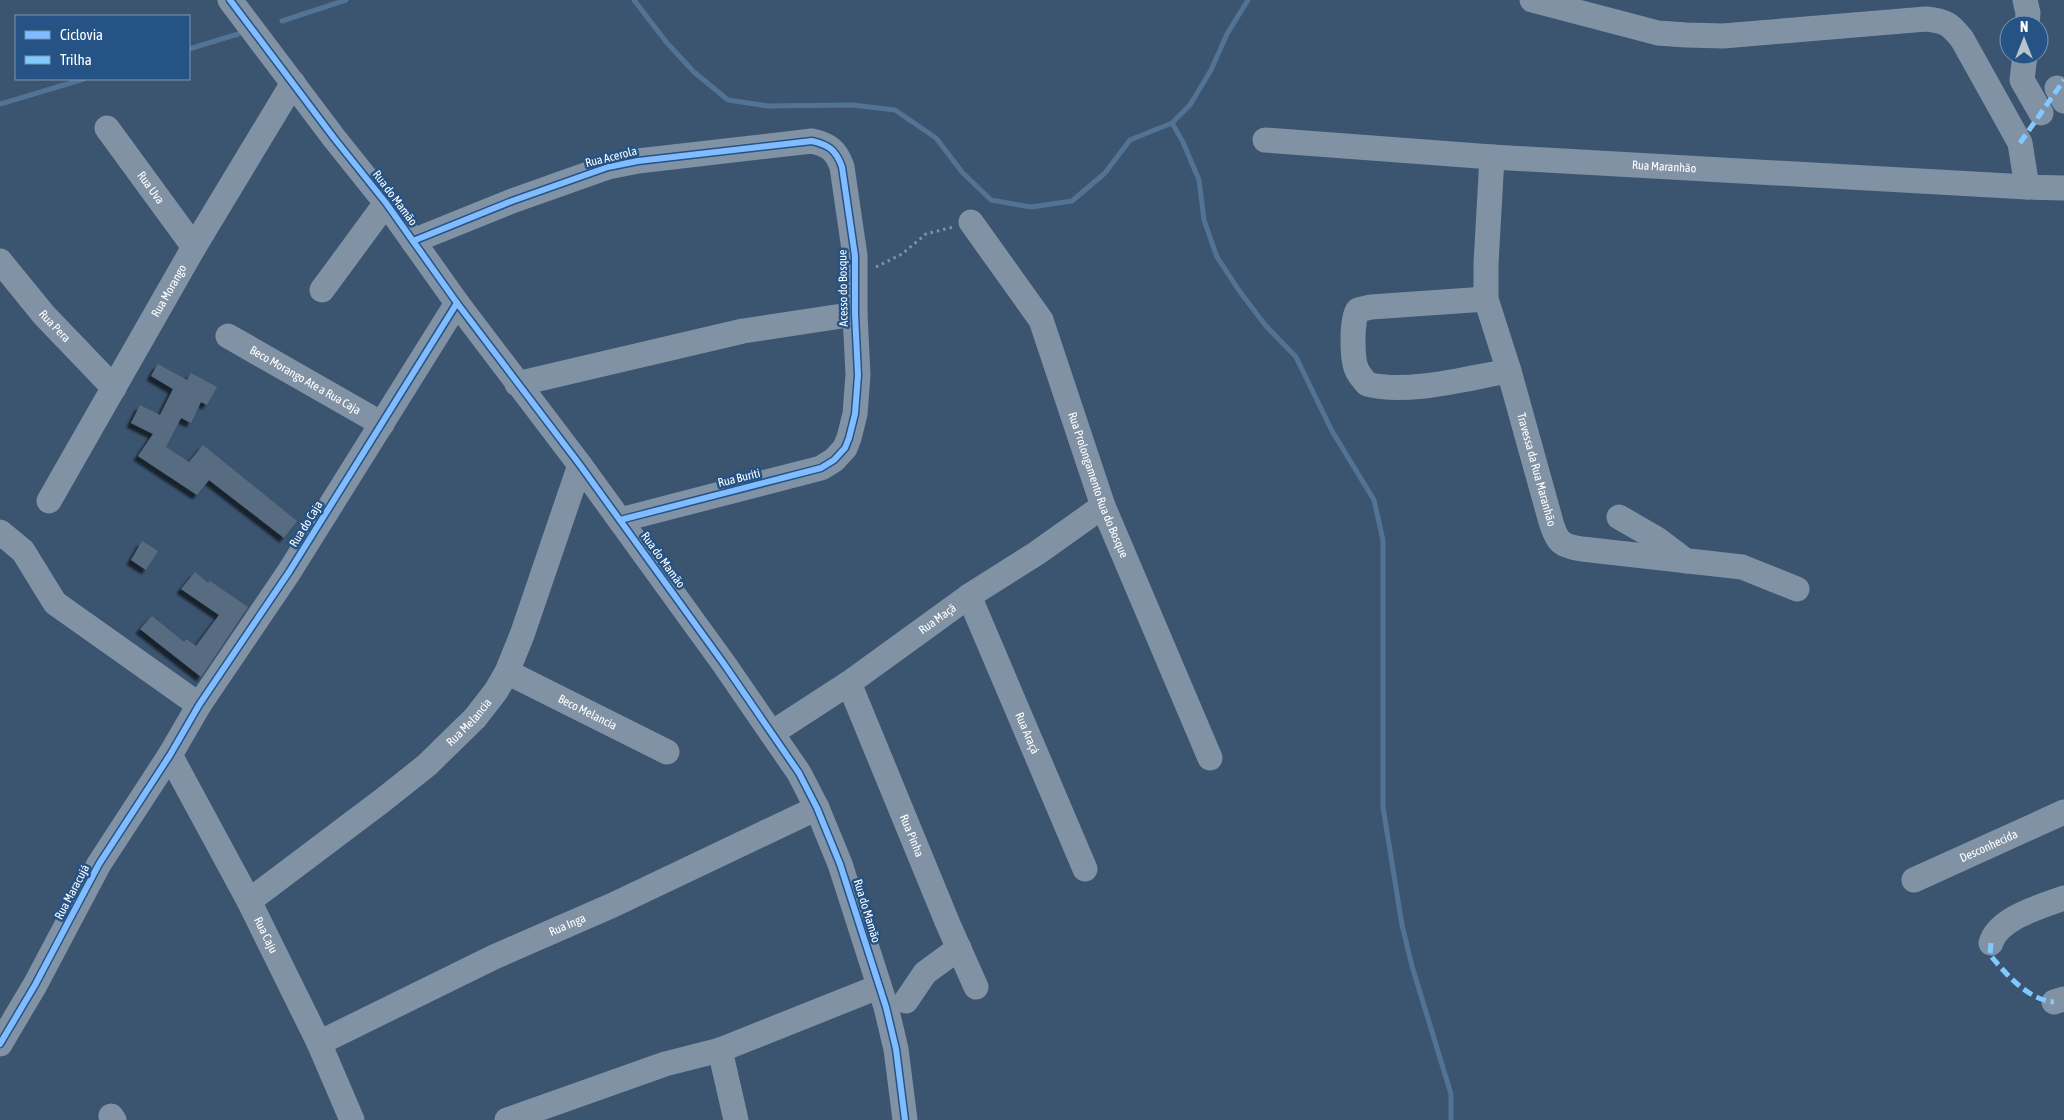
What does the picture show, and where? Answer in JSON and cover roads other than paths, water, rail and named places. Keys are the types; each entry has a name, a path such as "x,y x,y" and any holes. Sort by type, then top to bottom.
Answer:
{"street":[{"name":"Rua do Mamão","path":"230,0 386,203 457,303 580,465 800,773 840,864 886,1007 896,1049 905,1120"},
{"path":"1532,0 1658,33 1686,36 1723,36 1926,19 1942,21 1952,26 1962,40 2020,143 2027,187"},
{"path":"2025,0 2028,15"},
{"path":"2024,65 2022,80 2041,113"},
{"name":"Rua Morango","path":"49,501 194,247 292,83"},
{"name":"Rua Uva","path":"107,128 194,247"},
{"name":"Rua Maranhão","path":"1265,140 1492,157 2064,188"},
{"name":"Rua Acerola","path":"413,241 608,167 638,160 790,143 812,141 825,144"},
{"name":"Acesso do Bosque","path":"825,144 838,155 842,167 855,256 858,375 855,414 849,438"},
{"name":"Travessa da Rua Maranhão","path":"1492,157 1486,299 1509,371 1550,522 1560,542 1566,546 1582,549 1742,567 1797,589"},
{"path":"322,290 386,203"},
{"name":"Rua Prolongamento Rua do Bosque","path":"971,222 1041,320 1103,506 1210,758"},
{"name":"Rua Pera","path":"0,261 44,315 114,388"},
{"path":"1486,299 1371,307 1358,310 1355,313 1353,332 1357,370 1367,384 1397,388 1509,371"},
{"name":"Rua do Caja","path":"170,754 198,705 289,572 457,303"},
{"path":"517,384 742,331 855,314"},
{"name":"Beco Morango Ate a Rua Caja","path":"228,336 382,424"},
{"name":"Rua Buriti","path":"620,520 821,468 834,460 845,448 849,438"},
{"name":"Rua Melancia","path":"249,900 427,765 475,718 496,691 507,672 522,635 580,465"},
{"name":"Rua Maçã","path":"772,733 849,683 969,596 1037,553 1103,506"},
{"path":"1619,517 1657,539 1686,561"},
{"path":"0,532 23,551 55,603 198,705"},
{"name":"Rua Araçá","path":"969,596 1085,869"},
{"name":"Beco Melancia","path":"507,672 667,752"},
{"name":"Rua Pinha","path":"849,683 976,987"},
{"name":"Rua Caju","path":"170,754 249,900 319,1043 352,1120"},
{"name":"Rua Maracujá","path":"0,1044 35,985 99,864 170,754"},
{"name":"Rua Inga","path":"319,1043 494,957 613,905 817,808"},
{"name":"Desconhecida","path":"1914,880 2064,812"},
{"path":"1991,943 1993,935 2004,925 2024,914 2064,898"},
{"path":"906,1001 924,973 959,948"},
{"path":"507,1120 665,1064 720,1050 878,987"},
{"path":"720,1050 736,1120"}],"waterway":[{"path":"282,21 346,0"},
{"path":"634,0 667,43 694,72 728,100 768,106 852,105 895,110 936,138 962,172 991,200 1031,207 1072,201 1105,173 1130,140 1172,123 1190,105 1211,70 1227,34 1248,0"},
{"path":"190,49 238,34"},
{"path":"0,104 81,80"},
{"path":"1172,123 1183,142 1199,180 1204,220 1217,257 1240,292 1266,326 1296,357 1332,431 1374,500 1383,540 1383,807 1402,925 1412,966 1451,1094 1451,1120"}]}
